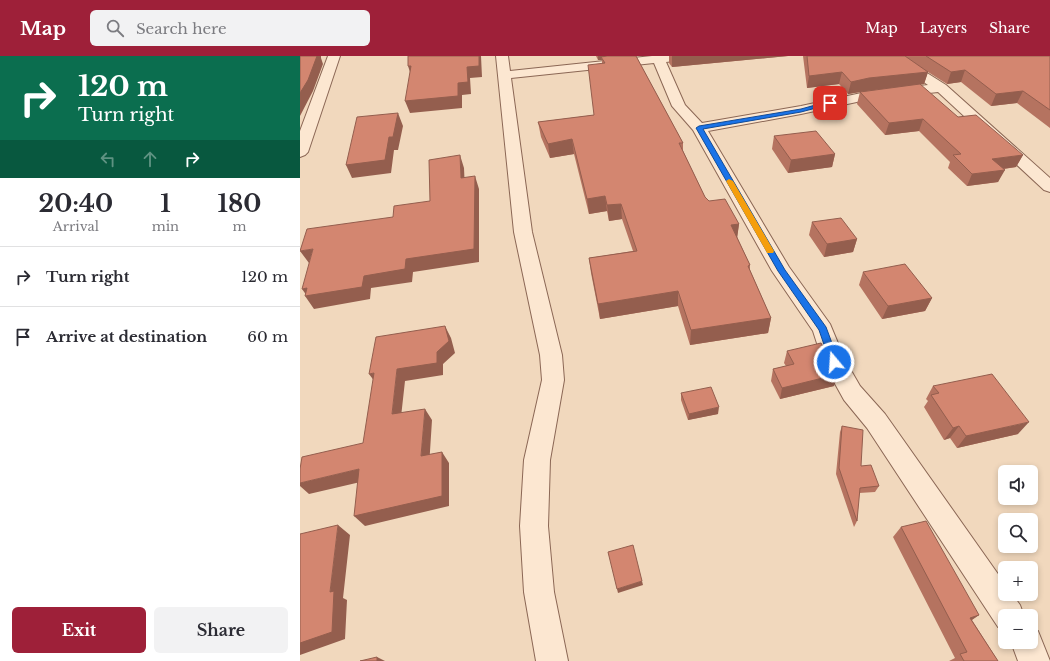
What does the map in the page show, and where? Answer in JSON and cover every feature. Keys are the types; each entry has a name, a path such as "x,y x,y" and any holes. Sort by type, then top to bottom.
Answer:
{"street":[{"path":"300,152 334,56"},
{"path":"552,661 539,592 534,526 537,460 554,380 551,355 523,232 503,65 686,56"},
{"path":"892,56 941,88 1050,187"},
{"path":"658,58 679,106 699,128 782,271 823,329 834,362 852,393 876,421 1004,609"},
{"path":"699,128 801,110 866,96 941,88"},
{"path":"1030,649 1034,661"}],"building":[{"path":"300,56 317,56 308,80 300,93"},
{"path":"408,56 479,56 479,66 467,67 468,82 458,83 458,96 405,101 411,66 408,66"},
{"path":"636,56 683,143 679,143 705,197 709,201 725,199 739,224 731,225 750,265 748,266 771,318 691,330 678,291 598,304 589,258 637,251 621,204 607,205 605,196 587,199 572,139 548,144 538,122 594,115 588,65 605,63 601,57"},
{"path":"807,56 905,56 928,72 869,78 851,82 842,72 809,76"},
{"path":"926,56 1050,56 1050,110 1023,91 996,94 965,70 951,72"},
{"path":"920,84 958,117 976,115 1023,155 992,159 1005,170 972,174 953,155 961,154 923,119 889,123 860,92"},
{"path":"398,113 393,137 389,137 385,160 346,165 357,117"},
{"path":"816,131 835,154 791,160 774,136"},
{"path":"460,155 461,178 475,176 474,249 406,259 405,269 364,276 362,287 305,296 307,288 302,289 313,249 300,251 307,229 393,217 394,206 430,201 429,160"},
{"path":"841,218 857,239 827,244 812,222"},
{"path":"905,264 932,298 888,306 863,272"},
{"path":"445,326 449,341 437,352 437,363 397,369 392,414 425,409 421,456 442,452 442,496 354,516 359,469 300,483 302,457 363,443 374,373 369,374 376,337"},
{"path":"821,343 839,374 782,388 773,369 794,364 787,351"},
{"path":"992,374 1029,422 966,436 959,426 953,428 931,395 939,393 933,386"},
{"path":"711,387 719,407 689,414 681,393"},
{"path":"842,426 863,430 861,466 871,465 879,486 860,488 857,521 839,468"},
{"path":"926,521 979,615 970,618 998,661 964,661 960,654 967,652 901,527"},
{"path":"338,525 330,592 334,591 332,632 300,643 300,534"},
{"path":"633,545 642,581 617,589 608,552"},
{"path":"377,657 377,661 360,661"}],"slow traffic":[{"path":"729,181 770,251"}],"route":[{"path":"830,103 786,113 699,128 782,271 823,329 834,362"}]}
